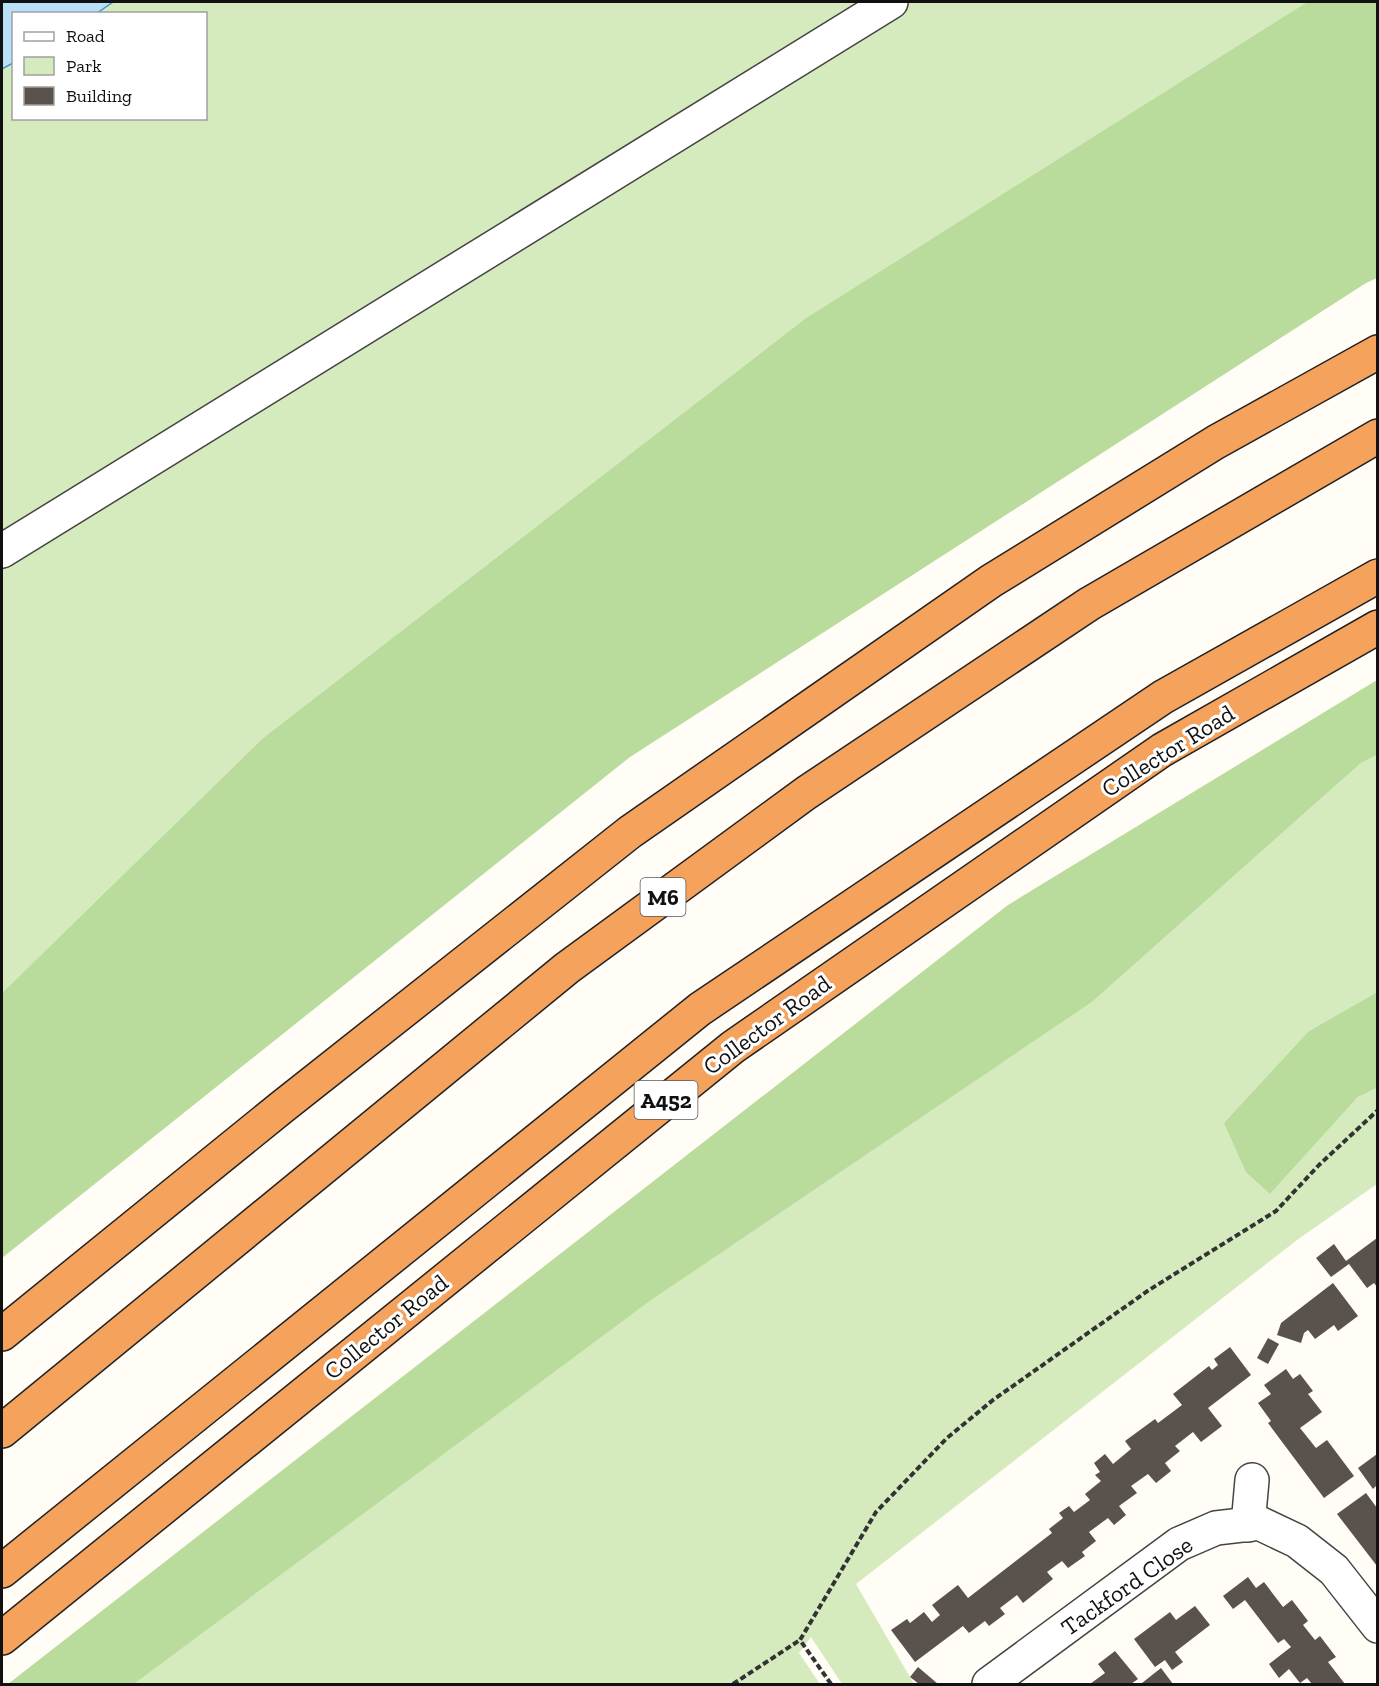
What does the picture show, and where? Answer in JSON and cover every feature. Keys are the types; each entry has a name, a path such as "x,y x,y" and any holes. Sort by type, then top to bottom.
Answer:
{"highway":[{"path":"2,1334 282,1107 630,832 991,581 1216,442 1377,352"},
{"name":"M6","path":"2,1431 567,968 797,800 1089,604 1377,436"},
{"name":"Collector Road","path":"2,1571 700,1009 1163,697 1377,576"},
{"name":"Collector Road","path":"2,1638 733,1047 1162,750 1377,627"}],"street":[{"path":"2,551 891,2"},
{"path":"1248,1525 1252,1480"},
{"name":"Tackford Close","path":"1011,1678 1179,1544 1216,1528 1259,1523 1297,1541 1335,1570 1377,1626"}],"path":[{"path":"733,1684 800,1640 876,1512 947,1438 993,1400 1149,1290 1276,1211 1319,1165 1377,1110"},
{"path":"800,1640 831,1684"}],"green space":[{"path":"113,2 1307,2 806,318 263,738 2,993 2,69 12,64 12,120 207,120 207,12 98,12"},
{"path":"1307,2 1377,2 1377,278 630,757 2,1258 2,993 263,738 806,318"},
{"path":"1377,680 1377,755 1361,763 1092,1002 651,1300 134,1684 8,1684 1008,905"},
{"path":"1377,755 1377,992 1309,1031 1270,1194 1358,1097 1377,1088 1377,1184 1297,1240 856,1584 914,1684 842,1684 811,1637 799,1653 820,1684 134,1684 651,1299 1092,1002 1361,763"},
{"path":"1377,992 1377,1088 1358,1097 1270,1194 1246,1172 1224,1123 1309,1031"}],"water":[{"path":"2,2 113,2 98,12 12,12 12,64 2,69"}],"building":[{"path":"1377,1238 1377,1287 1374,1283 1367,1288 1349,1264 1331,1277 1316,1258 1334,1244 1346,1261"},
{"path":"1333,1283 1358,1316 1338,1331 1334,1325 1315,1339 1308,1330 1304,1333 1301,1343 1277,1335 1281,1323"},
{"path":"1268,1338 1279,1344 1268,1364 1257,1358"},
{"path":"1230,1347 1251,1375 1208,1408 1222,1426 1201,1442 1193,1432 1175,1446 1180,1451 1165,1463 1171,1471 1156,1483 1148,1474 1131,1486 1137,1493 1119,1506 1126,1515 1114,1525 1108,1518 1089,1532 1096,1541 1082,1552 1085,1556 1068,1568 1062,1561 1047,1572 1053,1579 1023,1603 1017,1595 1000,1608 1005,1614 989,1626 985,1621 969,1633 963,1626 915,1662 891,1630 907,1619 910,1623 924,1612 932,1622 940,1615 932,1605 958,1585 968,1598 1052,1533 1049,1529 1063,1518 1059,1513 1069,1506 1074,1512 1090,1500 1085,1494 1101,1481 1095,1475 1100,1472 1094,1463 1105,1454 1113,1464 1131,1449 1125,1441 1155,1419 1158,1423 1182,1405 1173,1394 1209,1366 1212,1370 1218,1365 1214,1359"},
{"path":"1286,1369 1293,1379 1300,1374 1313,1391 1308,1394 1322,1412 1300,1428 1316,1448 1327,1440 1354,1476 1324,1498 1268,1423 1271,1421 1258,1403 1271,1394 1264,1385"},
{"path":"1377,1454 1377,1485 1373,1489 1358,1468"},
{"path":"1366,1493 1377,1508 1377,1566 1337,1514"},
{"path":"1248,1577 1256,1588 1264,1582 1283,1607 1292,1600 1308,1621 1303,1625 1315,1640 1320,1636 1336,1657 1328,1662 1345,1684 1312,1684 1307,1678 1300,1683 1289,1669 1279,1678 1269,1664 1291,1647 1284,1639 1278,1643 1245,1600 1233,1609 1223,1596"},
{"path":"1195,1606 1210,1625 1175,1652 1183,1662 1172,1670 1165,1660 1155,1667 1134,1639 1170,1612 1176,1620"},
{"path":"1115,1651 1138,1679 1131,1684 1090,1684 1105,1673 1098,1664"},
{"path":"918,1667 938,1684 919,1684 910,1677"},
{"path":"1161,1668 1173,1684 1142,1683"}]}
